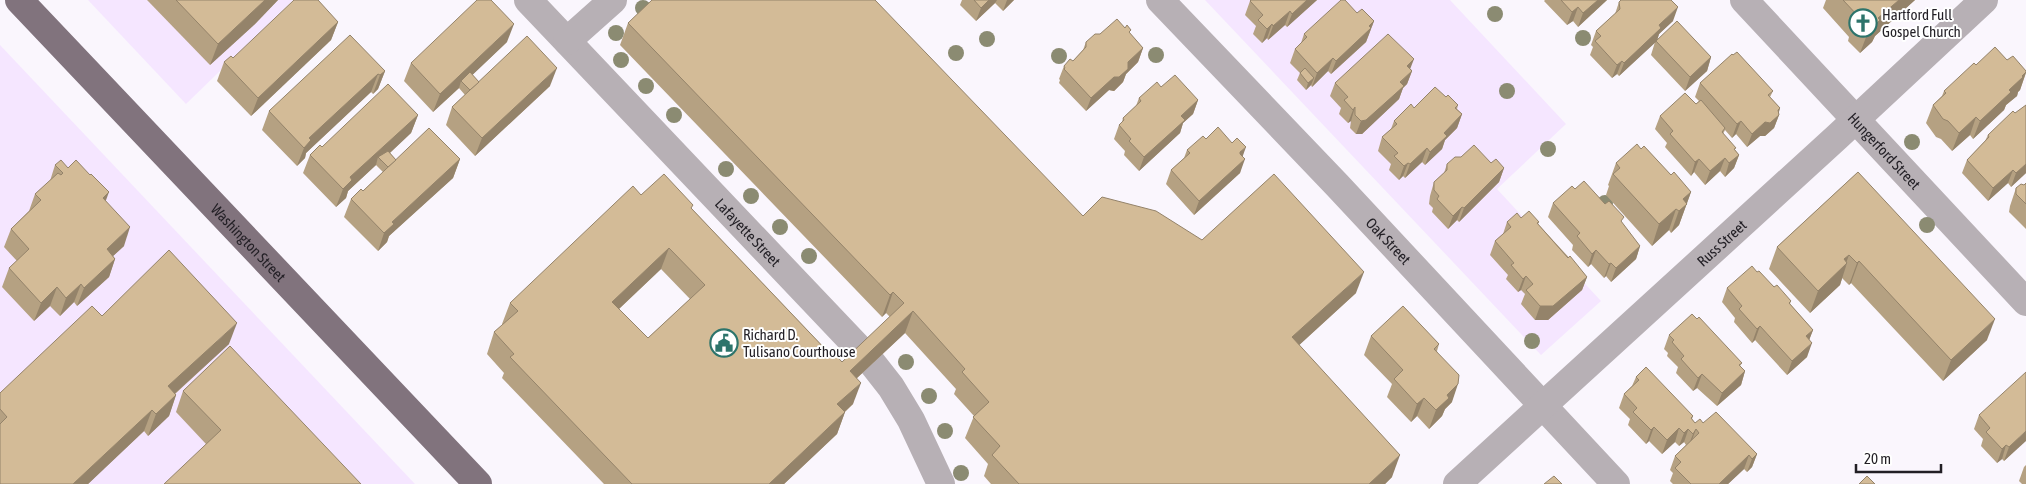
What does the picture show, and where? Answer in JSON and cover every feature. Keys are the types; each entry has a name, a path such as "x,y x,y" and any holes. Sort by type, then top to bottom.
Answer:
{"main road":[{"name":"Washington Street","path":"20,0 478,484"}],"street":[{"name":"Lafayette Street","path":"528,0 869,359 891,387 911,420 941,484"},
{"path":"568,40 612,0"},
{"name":"Oak Street","path":"1160,0 1337,185 1616,484"},
{"name":"Hungerford Street","path":"1744,0 2026,302"},
{"name":"Russ Street","path":"1457,484 1856,120 1984,0"}],"shaded area":[{"path":"88,0 293,0 186,104"},
{"path":"1205,0 1450,0 1566,124 1497,189 1601,301 1541,355"},
{"path":"0,45 415,484 0,484"}],"building":[{"path":"176,0 265,0 218,44"},
{"path":"294,0 318,0 338,22 258,98 224,62 231,56 233,58"},
{"path":"477,0 491,0 514,24 440,94 411,63"},
{"path":"652,0 875,0 1083,216 1102,197 1156,211 1202,240 1274,174 1364,272 1292,337 1400,455 1369,484 1019,484 992,455 1000,446 973,417 989,402 962,372 965,369 913,311 850,371 861,383 837,404 845,412 769,484 632,484 510,357 514,354 494,332 518,311 510,303 633,186 641,195 664,174 693,205 691,208 829,353 831,350 842,362 904,303 893,292 890,295 628,23","holes":["669,248 705,285 648,338 612,302"]},
{"path":"974,0 989,0 981,8"},
{"path":"1251,0 1307,0 1292,14 1290,11 1267,29 1258,20 1263,15"},
{"path":"1341,0 1345,0 1357,13 1362,9 1374,21 1369,26 1371,28 1336,61 1333,58 1317,73 1295,49 1307,37 1304,34"},
{"path":"1561,0 1598,0 1583,13 1578,7 1572,12"},
{"path":"1621,0 1671,0 1678,7 1659,25 1661,28 1624,63 1622,61 1617,65 1595,41 1601,36 1596,31 1620,9 1619,2"},
{"path":"1843,0 1899,0 1878,18 1880,20 1868,32 1856,19 1859,17"},
{"path":"1117,19 1125,28 1127,25 1131,30 1129,32 1143,48 1128,62 1128,69 1119,77 1114,77 1091,98 1064,69 1064,66 1070,59 1073,61 1086,47 1086,42 1095,34 1100,34"},
{"path":"1677,21 1711,57 1690,77 1656,41"},
{"path":"1388,34 1414,59 1407,66 1412,71 1400,82 1404,86 1366,120 1361,121 1355,115 1355,107 1353,110 1344,100 1348,97 1335,83"},
{"path":"350,35 385,71 380,75 378,74 309,138 311,140 304,148 269,111"},
{"path":"527,36 557,68 482,138 452,107"},
{"path":"1995,47 2007,60 2013,56 2026,72 2009,90 2011,92 1980,121 1976,117 1959,133 1948,121 1943,119 1933,105 1946,93 1944,91 1974,63 1976,65"},
{"path":"1737,52 1773,91 1768,95 1780,108 1778,110 1779,115 1770,123 1765,122 1752,134 1741,121 1737,124 1700,83 1732,54"},
{"path":"1305,68 1314,78 1308,83 1300,73"},
{"path":"470,72 479,82 470,90 461,81"},
{"path":"1175,75 1198,100 1181,116 1185,120 1144,157 1129,141 1131,139 1119,125 1124,120 1123,118 1141,101 1139,98 1157,82 1161,87"},
{"path":"388,84 418,115 350,177 352,180 343,189 310,155 320,145 322,147"},
{"path":"1435,87 1446,97 1448,95 1458,105 1455,108 1462,114 1444,133 1447,136 1430,152 1427,148 1410,164 1408,163 1404,166 1394,156 1398,153 1382,137 1397,124 1394,121 1411,104 1414,108"},
{"path":"1685,93 1696,104 1701,100 1725,128 1722,132 1736,148 1734,149 1739,155 1729,163 1725,158 1710,171 1699,159 1695,162 1670,134 1673,131 1660,116"},
{"path":"2026,105 2026,164 2016,173 2013,170 1993,188 1967,160 1989,137 1988,135 2013,111 2015,113"},
{"path":"1218,127 1232,143 1237,138 1246,147 1240,152 1245,159 1199,201 1171,170 1190,153 1187,150 1203,136 1206,139"},
{"path":"429,128 460,159 392,222 394,224 384,233 351,199 361,189 363,191"},
{"path":"1637,144 1641,149 1644,146 1671,175 1674,172 1691,192 1683,199 1687,204 1679,211 1676,209 1659,224 1613,174 1620,168 1616,163"},
{"path":"1474,145 1491,163 1496,159 1504,168 1464,208 1462,207 1453,216 1437,199 1439,196 1434,190 1434,182 1447,170 1447,164 1455,157 1461,157"},
{"path":"388,151 396,160 388,167 378,157"},
{"path":"61,160 68,168 76,160 91,174 109,192 103,198 130,227 107,249 115,259 84,288 81,284 66,298 57,287 41,303 9,268 29,249 11,229 41,200 35,194 58,173 61,175 63,173 55,165"},
{"path":"1858,172 1995,319 1951,360 1859,261 1857,263 1849,255 1844,259 1847,263 1818,291 1777,247"},
{"path":"1584,181 1605,204 1609,201 1624,217 1621,221 1640,246 1616,268 1611,263 1609,264 1596,250 1592,254 1577,236 1580,233 1553,203 1572,186 1575,189"},
{"path":"2026,183 2026,204 2016,194 2016,188"},
{"path":"1529,211 1539,222 1537,223 1568,258 1570,256 1587,277 1553,306 1540,306 1526,290 1533,284 1526,276 1523,279 1511,265 1514,263 1495,241 1511,227 1507,222 1517,213 1521,218"},
{"path":"169,250 237,323 168,386 176,395 156,414 152,410 73,484 0,484 0,424 7,417 0,409 0,393 92,306 102,316"},
{"path":"1752,266 1774,287 1777,285 1791,301 1789,303 1813,330 1806,336 1812,343 1792,361 1760,326 1757,329 1739,309 1742,306 1727,288"},
{"path":"1403,306 1439,344 1434,349 1459,375 1458,384 1447,395 1449,398 1436,410 1424,398 1417,404 1394,379 1403,370 1371,336"},
{"path":"1692,314 1697,319 1699,317 1742,363 1739,365 1745,371 1722,393 1702,374 1698,378 1681,359 1684,356 1672,342 1674,340 1669,335"},
{"path":"230,346 361,484 164,484 221,430 183,391"},
{"path":"1646,367 1693,416 1691,418 1695,423 1700,419 1703,423 1716,412 1757,454 1752,459 1749,455 1719,484 1691,484 1675,468 1681,462 1675,456 1699,433 1696,429 1693,434 1688,429 1684,433 1679,428 1667,440 1654,427 1651,430 1633,412 1637,408 1624,394 1639,380 1636,377"},
{"path":"2026,372 2026,431 2009,447 2006,445 2002,449 1986,432 1990,428 1979,415"},
{"path":"1554,476 1562,484 1544,484"},
{"path":"1867,476 1875,484 1859,484"}],"place":[{"name":"Hartford Full Gospel Church","path":"1863,23"},
{"name":"Richard D. Tulisano Courthouse","path":"724,343"}]}
